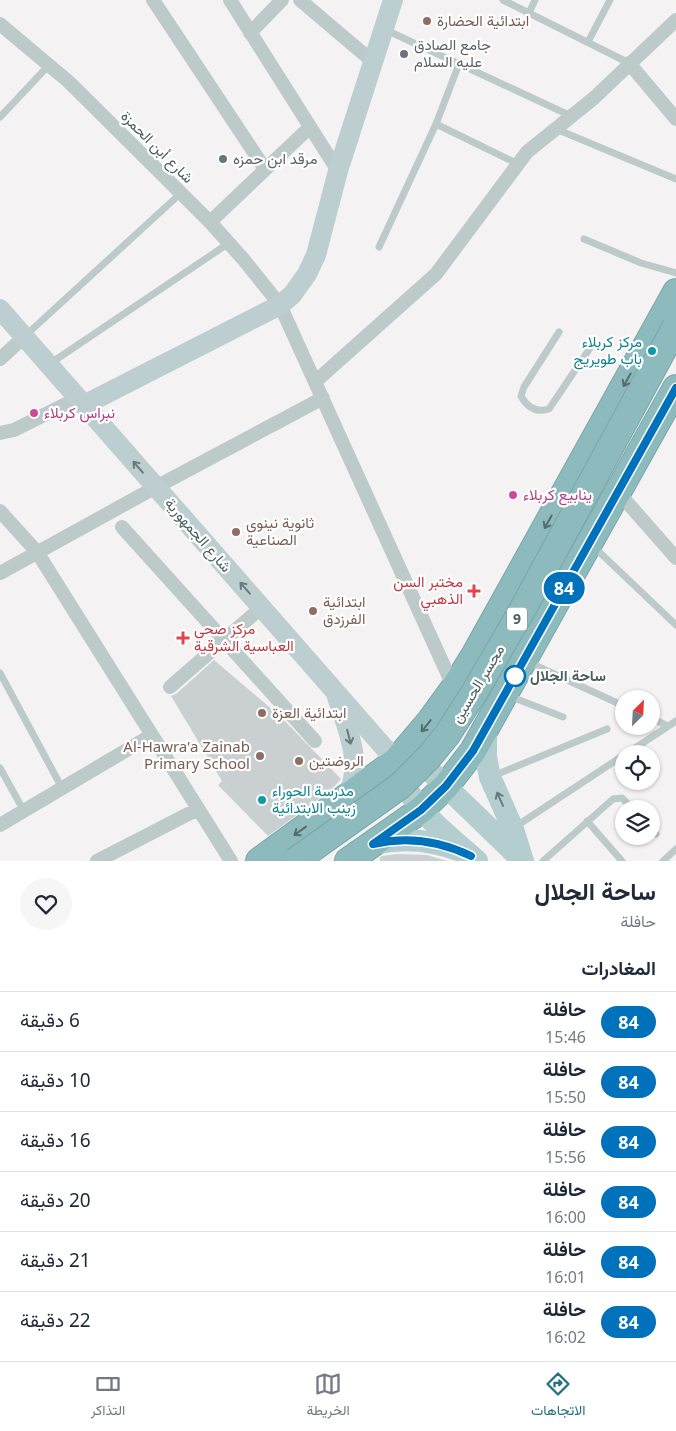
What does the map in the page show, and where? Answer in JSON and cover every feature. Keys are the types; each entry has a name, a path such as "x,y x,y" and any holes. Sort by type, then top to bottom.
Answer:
{"highway":[{"path":"259,861 396,761 430,721 454,688 475,654 676,292"},
{"name":"مجسر الحسين","path":"295,861 400,786 429,757 447,735 520,614 676,326"},
{"name":"مجسر الحسين","path":"318,861 406,797 439,767 457,744 486,699 676,358"},
{"path":"358,856 421,810 446,786 473,751 676,388"}],"main road":[{"path":"81,401 280,305 292,294 307,274 316,255 338,170 392,0"},
{"name":"شارع الجمهورية","path":"0,309 396,761"},
{"path":"335,691 354,759 354,781 352,789 346,798"},
{"path":"486,726 486,757 490,777 512,828 523,861"},
{"path":"474,858 421,810 411,798 400,778 396,761 407,758 415,759 446,786 523,861"},
{"path":"358,856 391,841 418,840 442,844 474,858"}],"street":[{"path":"153,0 265,169"},
{"path":"230,0 338,170"},
{"path":"250,33 282,0"},
{"path":"300,0 372,61"},
{"path":"316,381 436,274 527,152 594,98 676,20"},
{"name":"شارع أبن الحمزة","path":"0,24 69,82 210,222 280,305 454,688"},
{"path":"629,63 676,119"},
{"path":"210,222 310,127"},
{"path":"0,359 24,337"},
{"path":"0,573 323,398"},
{"path":"0,433 14,430 81,401"},
{"path":"618,492 676,558"},
{"path":"0,511 37,552 231,861"},
{"path":"122,527 315,741"},
{"path":"170,686 262,607"},
{"path":"0,825 152,735"},
{"path":"97,861 198,808"}],"lane":[{"path":"503,0 629,63"},
{"path":"529,13 535,0"},
{"path":"588,42 610,0"},
{"path":"383,28 572,116"},
{"path":"379,247 436,124 459,64"},
{"path":"0,117 48,65"},
{"path":"436,124 518,164"},
{"path":"556,129 676,179"},
{"path":"24,337 181,193"},
{"path":"584,239 641,263 676,273"},
{"path":"48,364 229,243"},
{"path":"559,332 524,387 521,396 524,403 532,409 542,411 549,409 590,348"},
{"path":"590,543 676,625"},
{"path":"523,660 615,702"},
{"path":"0,673 62,788"},
{"path":"504,695 563,716"},
{"path":"639,745 676,720"},
{"path":"660,722 668,726"},
{"path":"490,777 607,729"},
{"path":"512,828 615,761"},
{"path":"0,768 24,811"},
{"path":"543,861 610,800 616,798 624,800"},
{"path":"587,821 622,861"},
{"path":"663,861 676,849"}],"building":[{"path":"214,660 280,716 341,779 330,791 268,836 218,785 222,781 171,696 176,694"},
{"path":"397,854 427,855 447,861 380,861 382,856"}],"bus line":[{"name":"84","path":"471,856 442,844 418,840 373,844 421,810 446,786 473,751 676,388"}],"place":[{"name":"ابتدائية الحضارة","path":"427,21"},
{"name":"جامع الصادق عليه السلام","path":"404,54"},
{"name":"مرقد ابن حمزه","path":"223,159"},
{"name":"مركز كربلاء باب طويريج","path":"652,351"},
{"name":"نبراس كربلاء","path":"34,413"},
{"name":"ينابيع كربلاء","path":"513,495"},
{"name":"ثانوية نينوى الصناعية","path":"236,532"},
{"name":"مختبر السن الذهبي","path":"474,591"},
{"name":"ابتدائية الفرزدق","path":"313,611"},
{"name":"مركز صحي العباسية الشرقية","path":"183,638"},
{"name":"ساحة الجلال","path":"515,676"},
{"name":"ابتدائية العزة","path":"262,713"},
{"name":"Al-Hawra'a Zainab Primary School","path":"260,756"},
{"name":"الروضتين","path":"299,761"},
{"name":"مدرسة الحوراء زينب الابتدائية","path":"262,800"}]}
